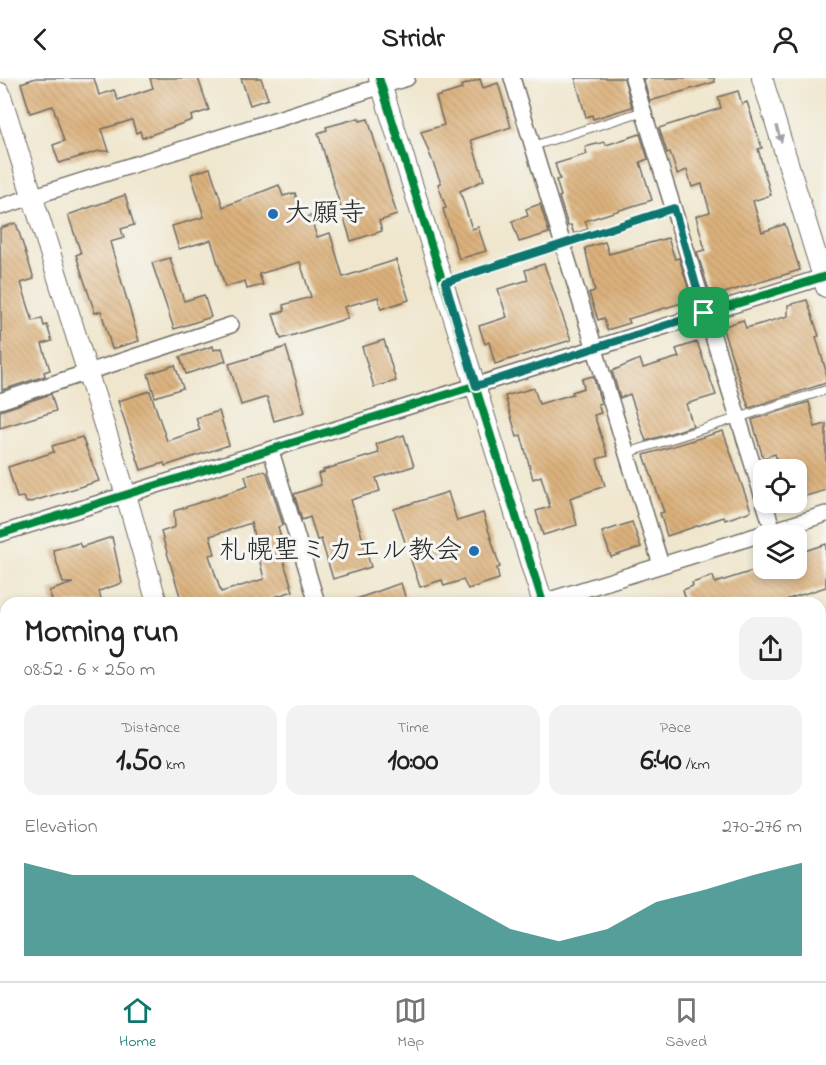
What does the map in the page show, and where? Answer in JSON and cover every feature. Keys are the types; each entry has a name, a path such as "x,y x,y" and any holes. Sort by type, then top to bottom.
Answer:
{"street":[{"path":"0,207 380,82 408,78"},
{"path":"512,78 661,565"},
{"path":"633,78 753,468"},
{"path":"0,534 271,451 704,313 825,280 762,78"},
{"path":"380,82 445,282 540,597"},
{"path":"0,93 126,495 155,597"},
{"path":"0,401 231,325"},
{"path":"271,451 315,597"},
{"path":"789,525 826,513"},
{"path":"561,597 753,536"}],"lane":[{"path":"533,146 644,111"},
{"path":"445,282 674,208"},
{"path":"627,453 826,390"}],"building":[{"path":"36,78 94,78 99,95 114,90 118,100 153,88 150,78 198,78 209,110 191,116 192,120 142,138 140,131 136,133 132,120 102,129 109,151 99,151 59,163 53,145 64,141 53,106 30,113 21,83"},
{"path":"241,78 261,78 268,99 250,105"},
{"path":"575,78 624,78 632,107 593,119 592,115 586,117"},
{"path":"643,78 714,78 715,82 650,101"},
{"path":"480,79 483,88 498,83 511,127 471,140 484,180 460,191 472,229 478,227 486,251 459,259 443,209 446,208 438,184 441,183 421,132 444,125 436,97 462,89 461,86"},
{"path":"738,91 742,104 747,102 762,148 758,149 771,195 753,201 762,232 785,224 800,270 714,296 713,293 710,294 697,252 705,250 696,216 710,212 702,184 692,187 687,170 677,174 659,128 721,108 718,97"},
{"path":"359,118 360,121 368,119 397,215 379,221 382,231 351,241 318,133 327,130 326,127"},
{"path":"640,134 648,159 640,162 652,200 585,221 588,229 574,234 571,225 568,226 559,197 561,196 556,180 560,179 555,164 587,154 585,147 605,142 606,145"},
{"path":"210,168 223,207 279,185 283,196 295,193 302,219 310,216 317,237 330,233 343,277 396,260 409,300 381,309 378,297 344,307 348,318 281,339 273,314 285,311 283,305 311,297 300,262 259,274 263,285 247,289 245,281 225,287 211,240 179,249 172,226 204,217 191,174"},
{"path":"125,195 134,225 121,229 124,238 110,242 139,341 112,349 101,311 95,313 83,277 76,255 81,253 68,215"},
{"path":"540,204 549,233 519,242 512,221 528,216 526,209"},
{"path":"16,223 34,279 21,283 33,321 42,318 44,326 47,325 52,341 42,344 50,370 44,372 45,376 2,390 0,228"},
{"path":"668,238 675,259 679,258 692,300 628,319 630,323 607,330 604,318 598,320 589,293 595,291 585,248 605,242 609,254"},
{"path":"170,258 184,301 204,295 211,317 174,329 152,263"},
{"path":"544,264 571,340 495,364 489,342 485,344 479,326 507,317 498,289 528,280 525,270"},
{"path":"807,300 819,336 816,337 826,371 826,383 749,408 722,327 743,320 746,328 788,316 788,305"},
{"path":"384,340 396,381 374,387 362,347"},
{"path":"697,342 716,395 686,404 693,426 646,441 630,394 620,398 612,371 640,359 643,368 679,357 676,349"},
{"path":"213,346 214,350 222,348 226,361 186,374 180,357"},
{"path":"286,347 305,412 274,421 267,397 241,405 229,364"},
{"path":"175,365 183,388 155,397 148,374"},
{"path":"593,376 601,403 598,404 601,413 594,415 608,456 597,459 605,486 570,498 577,525 543,535 536,511 550,507 541,476 533,479 521,435 517,437 505,396 534,388 539,404 573,394 572,392 584,388 582,379"},
{"path":"150,391 167,441 200,430 196,418 219,411 229,445 165,466 164,463 141,470 118,401"},
{"path":"51,394 56,411 0,428 0,411"},
{"path":"809,402 815,427 826,424 826,490 807,496 807,459 777,459 775,454 763,458 752,420"},
{"path":"723,431 751,511 725,520 724,517 667,536 660,513 664,512 644,455"},
{"path":"404,435 414,466 376,478 380,491 351,500 371,567 333,579 321,539 317,540 310,517 302,520 294,494 321,485 318,474 324,472 323,470 379,453 376,444"},
{"path":"82,437 99,481 27,503 23,497 17,498 8,467 54,452 52,446"},
{"path":"264,471 267,473 283,525 278,527 286,555 282,556 293,591 274,597 180,597 161,532 175,527 174,511 248,486 245,476","holes":["251,523 264,579 221,592 209,555 215,554 210,536"]},
{"path":"448,492 457,521 483,513 500,567 497,568 499,579 468,589 463,580 444,586 442,580 420,587 394,509"},
{"path":"632,522 641,547 611,557 602,532"},
{"path":"112,537 122,583 99,591 100,597 51,597 49,591 73,583 63,583 53,550 79,543 81,547"},
{"path":"826,544 826,587 794,597 685,597 683,590 693,586 692,583 713,576 715,583 753,571 753,579 807,579 807,550"},
{"path":"401,583 405,597 362,597"}],"cycle path":[{"path":"379,78 541,597"},
{"path":"0,534 826,276"}],"place":[{"name":"大願寺","path":"273,214"},
{"name":"札幌聖ミカエル教会","path":"474,551"}],"route":[{"path":"674,208 704,313 476,386 445,282 674,208"}]}
